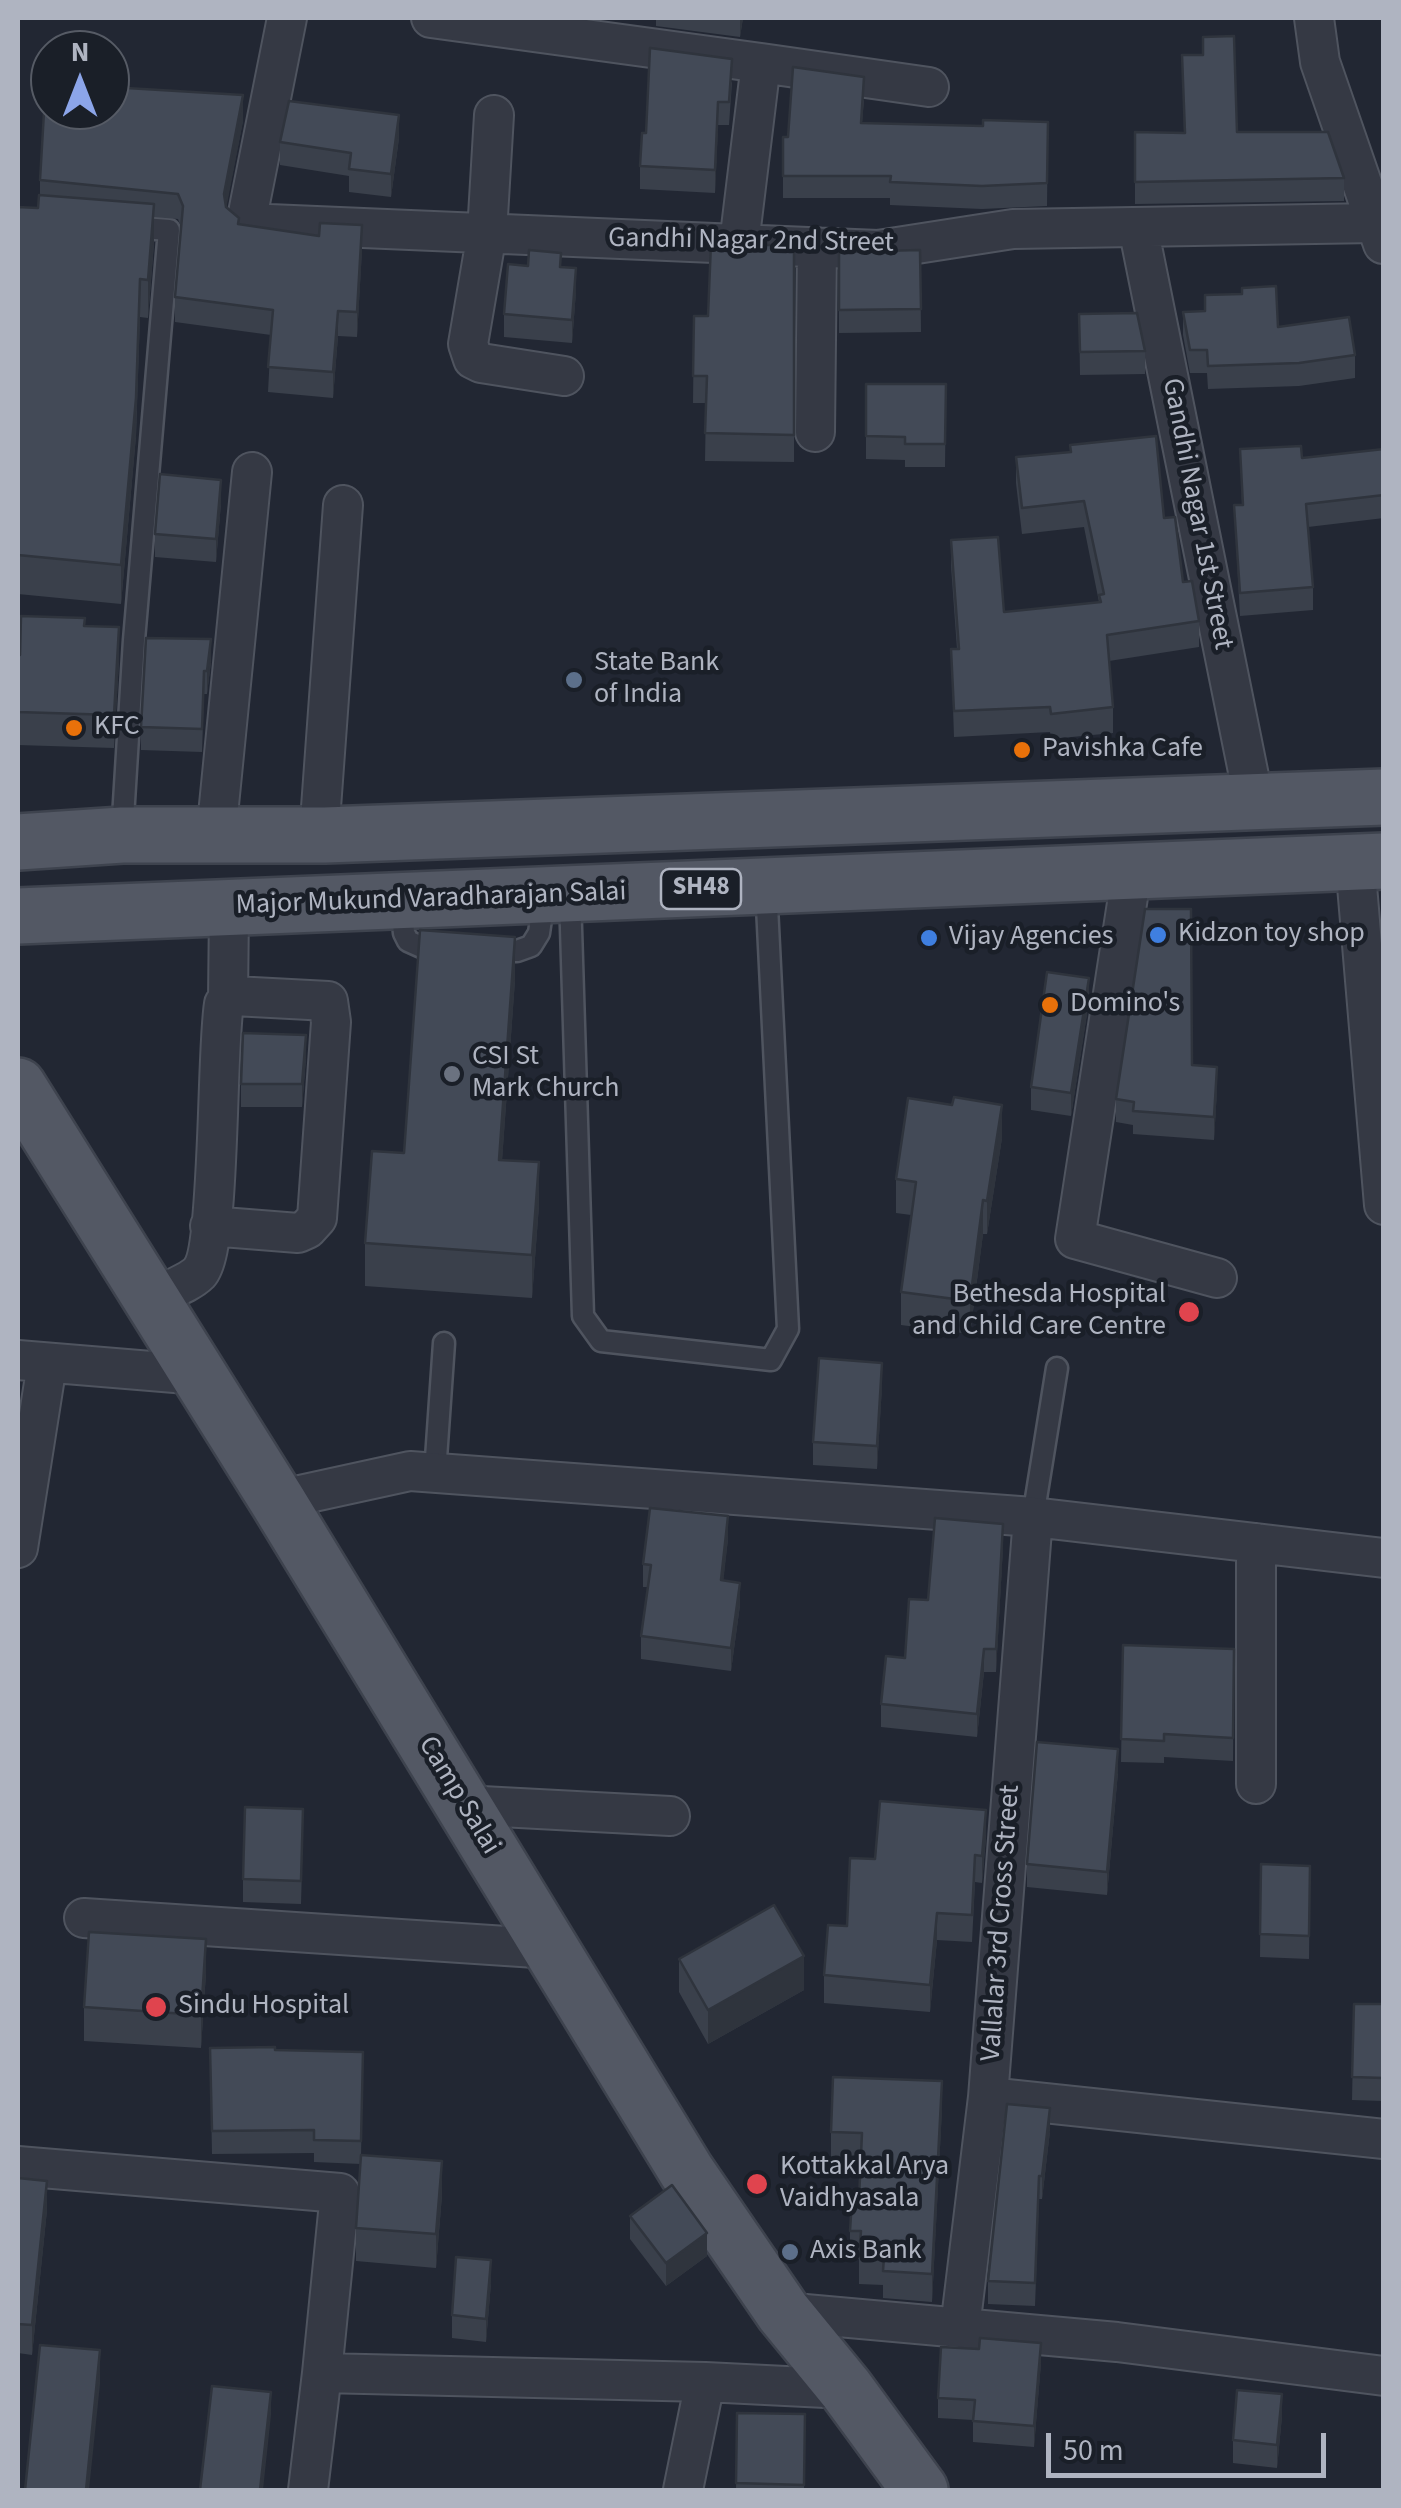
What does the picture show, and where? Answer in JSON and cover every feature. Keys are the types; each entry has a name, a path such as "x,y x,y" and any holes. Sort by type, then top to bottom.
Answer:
{"main road":[{"path":"18,842 122,835 318,835 1384,796"},
{"name":"Major Mukund Varadharajan Salai","path":"18,916 1369,862"},
{"name":"Camp Salai","path":"18,1086 277,1500 688,2172 783,2312 920,2490"}],"street":[{"name":"Gandhi Nagar 2nd Street","path":"287,18 246,222 878,250 1013,230 1138,227 1380,234"},
{"path":"431,18 929,87"},
{"path":"1314,18 1320,62 1368,157 1380,234"},
{"path":"739,244 761,63"},
{"path":"494,116 488,233 468,344 474,359 564,376"},
{"name":"Gandhi Nagar 1st Street","path":"1138,227 1254,801"},
{"path":"815,432 818,248"},
{"path":"216,835 252,472"},
{"path":"318,835 344,504"},
{"path":"1369,862 1384,1206"},
{"path":"1132,871 1075,1239 1217,1278"},
{"path":"151,1299 198,1275 205,1263 223,1010 228,1000 228,909"},
{"path":"210,1226 298,1232 307,1230 317,1218 331,1022 328,1001 234,996 228,1000"},
{"path":"18,1548 32,1362 199,1375"},
{"path":"277,1500 410,1471 1033,1517 1384,1558"},
{"name":"Vallalar 3rd Cross Street","path":"960,2328 988,2098 1033,1517"},
{"path":"1256,1543 1256,1784"},
{"path":"463,1805 670,1816"},
{"path":"84,1918 551,1949"},
{"path":"988,2098 1384,2139"},
{"path":"18,2166 340,2193 308,2490"},
{"path":"783,2312 1117,2342 1384,2376"},
{"path":"322,2372 846,2389"},
{"path":"683,2490 705,2382"}],"lane":[{"path":"112,226 169,230 125,639 122,835"},
{"path":"557,895 584,1316 600,1341 771,1360 788,1329 766,886"},
{"path":"401,902 408,941 428,950 517,951 531,946 557,895"},
{"path":"435,1473 444,1343"},
{"path":"1033,1517 1057,1368"}],"building":[{"path":"1234,36 1237,132 1328,132 1344,178 1135,182 1135,132 1185,133 1182,55 1203,55 1203,37"},
{"path":"650,48 732,59 729,102 718,102 715,170 640,166 642,133 646,133"},
{"path":"793,67 864,77 861,123 983,126 983,120 1048,122 1047,183 982,186 890,182 891,176 783,176 783,137 788,137"},
{"path":"130,88 243,95 224,194 226,207 239,218 238,224 319,236 320,223 362,225 357,312 338,311 333,372 268,367 273,310 175,297 183,206 178,194 40,180 43,130 130,130"},
{"path":"289,101 399,115 391,174 349,169 351,153 280,142"},
{"path":"39,195 154,204 148,280 140,279 136,398 121,565 18,555 18,207 38,208"},
{"path":"711,243 794,246 794,435 705,433 707,376 693,376 694,316 708,316"},
{"path":"529,250 561,253 560,267 576,268 572,320 504,314 508,264 528,266"},
{"path":"920,250 921,309 839,310 839,252"},
{"path":"1276,286 1278,327 1349,317 1355,355 1299,363 1208,366 1207,350 1190,350 1183,312 1205,311 1205,295 1242,294 1242,288"},
{"path":"1137,313 1145,351 1080,352 1079,314"},
{"path":"866,384 946,384 945,444 905,444 905,437 866,436"},
{"path":"1156,436 1164,518 1175,517 1183,582 1192,581 1199,621 1107,635 1113,707 1051,714 1050,707 954,711 951,649 959,649 951,540 998,537 1004,612 1101,602 1099,595 1104,594 1084,501 1022,508 1016,457 1071,452 1070,445"},
{"path":"1301,446 1302,458 1384,449 1384,495 1306,504 1313,587 1240,593 1234,505 1243,505 1240,449"},
{"path":"160,474 221,480 216,539 155,534"},
{"path":"21,616 85,618 84,626 119,627 114,715 18,712"},
{"path":"146,638 211,639 204,671 202,729 141,727"},
{"path":"1145,909 1191,909 1192,1065 1217,1067 1214,1117 1133,1111 1134,1102 1116,1099"},
{"path":"420,930 515,937 499,1160 539,1162 532,1255 365,1243 372,1151 404,1153"},
{"path":"1047,972 1089,978 1071,1093 1031,1087"},
{"path":"243,1033 306,1035 302,1084 241,1084"},
{"path":"954,1097 1002,1105 987,1201 983,1200 970,1301 901,1292 916,1182 896,1179 908,1098 952,1105"},
{"path":"819,1358 882,1363 877,1446 813,1442"},
{"path":"650,1508 728,1516 721,1580 740,1583 731,1648 641,1636 651,1565 643,1564"},
{"path":"935,1518 1003,1524 996,1649 984,1649 977,1714 881,1704 886,1656 905,1658 909,1599 928,1600"},
{"path":"1123,1645 1234,1649 1233,1738 1164,1734 1164,1741 1121,1739"},
{"path":"1037,1742 1118,1749 1107,1872 1027,1864"},
{"path":"880,1801 986,1810 982,1856 975,1855 972,1915 937,1913 930,1985 824,1975 828,1925 847,1926 850,1858 875,1859"},
{"path":"245,1807 303,1809 301,1881 243,1879"},
{"path":"1261,1864 1310,1866 1309,1936 1260,1934"},
{"path":"774,1905 804,1956 708,2010 679,1959"},
{"path":"89,1932 206,1939 201,2015 84,2007"},
{"path":"1354,2004 1384,2004 1384,2078 1352,2077"},
{"path":"210,2048 363,2052 361,2141 314,2140 314,2130 212,2131"},
{"path":"833,2077 942,2081 932,2274 883,2271 884,2257 859,2256 861,2231 850,2231 852,2199 859,2199 862,2133 831,2132"},
{"path":"1007,2104 1050,2108 1039,2176 1035,2283 988,2281"},
{"path":"361,2155 442,2161 436,2234 356,2228"},
{"path":"18,2178 47,2181 32,2325 18,2324"},
{"path":"672,2185 707,2233 666,2263 630,2216"},
{"path":"456,2257 491,2260 486,2319 452,2315"},
{"path":"980,2338 1041,2343 1034,2426 973,2421 975,2400 938,2398 941,2347 979,2349"},
{"path":"40,2345 100,2350 86,2490 25,2490"},
{"path":"212,2386 271,2392 260,2490 200,2490"},
{"path":"1237,2390 1282,2394 1277,2445 1233,2440"},
{"path":"737,2413 805,2414 804,2485 736,2483"}],"place":[{"name":"State Bank of India","path":"574,680"},
{"name":"KFC","path":"74,728"},
{"name":"Pavishka Cafe","path":"1022,750"},
{"name":"Kidzon toy shop","path":"1158,935"},
{"name":"Vijay Agencies","path":"929,938"},
{"name":"Domino's","path":"1050,1005"},
{"name":"CSI St Mark Church","path":"452,1074"},
{"name":"Bethesda Hospital and Child Care Centre","path":"1189,1312"},
{"name":"Sindu Hospital","path":"156,2007"},
{"name":"Kottakkal Arya Vaidhyasala","path":"757,2184"},
{"name":"Axis Bank","path":"790,2252"}]}
